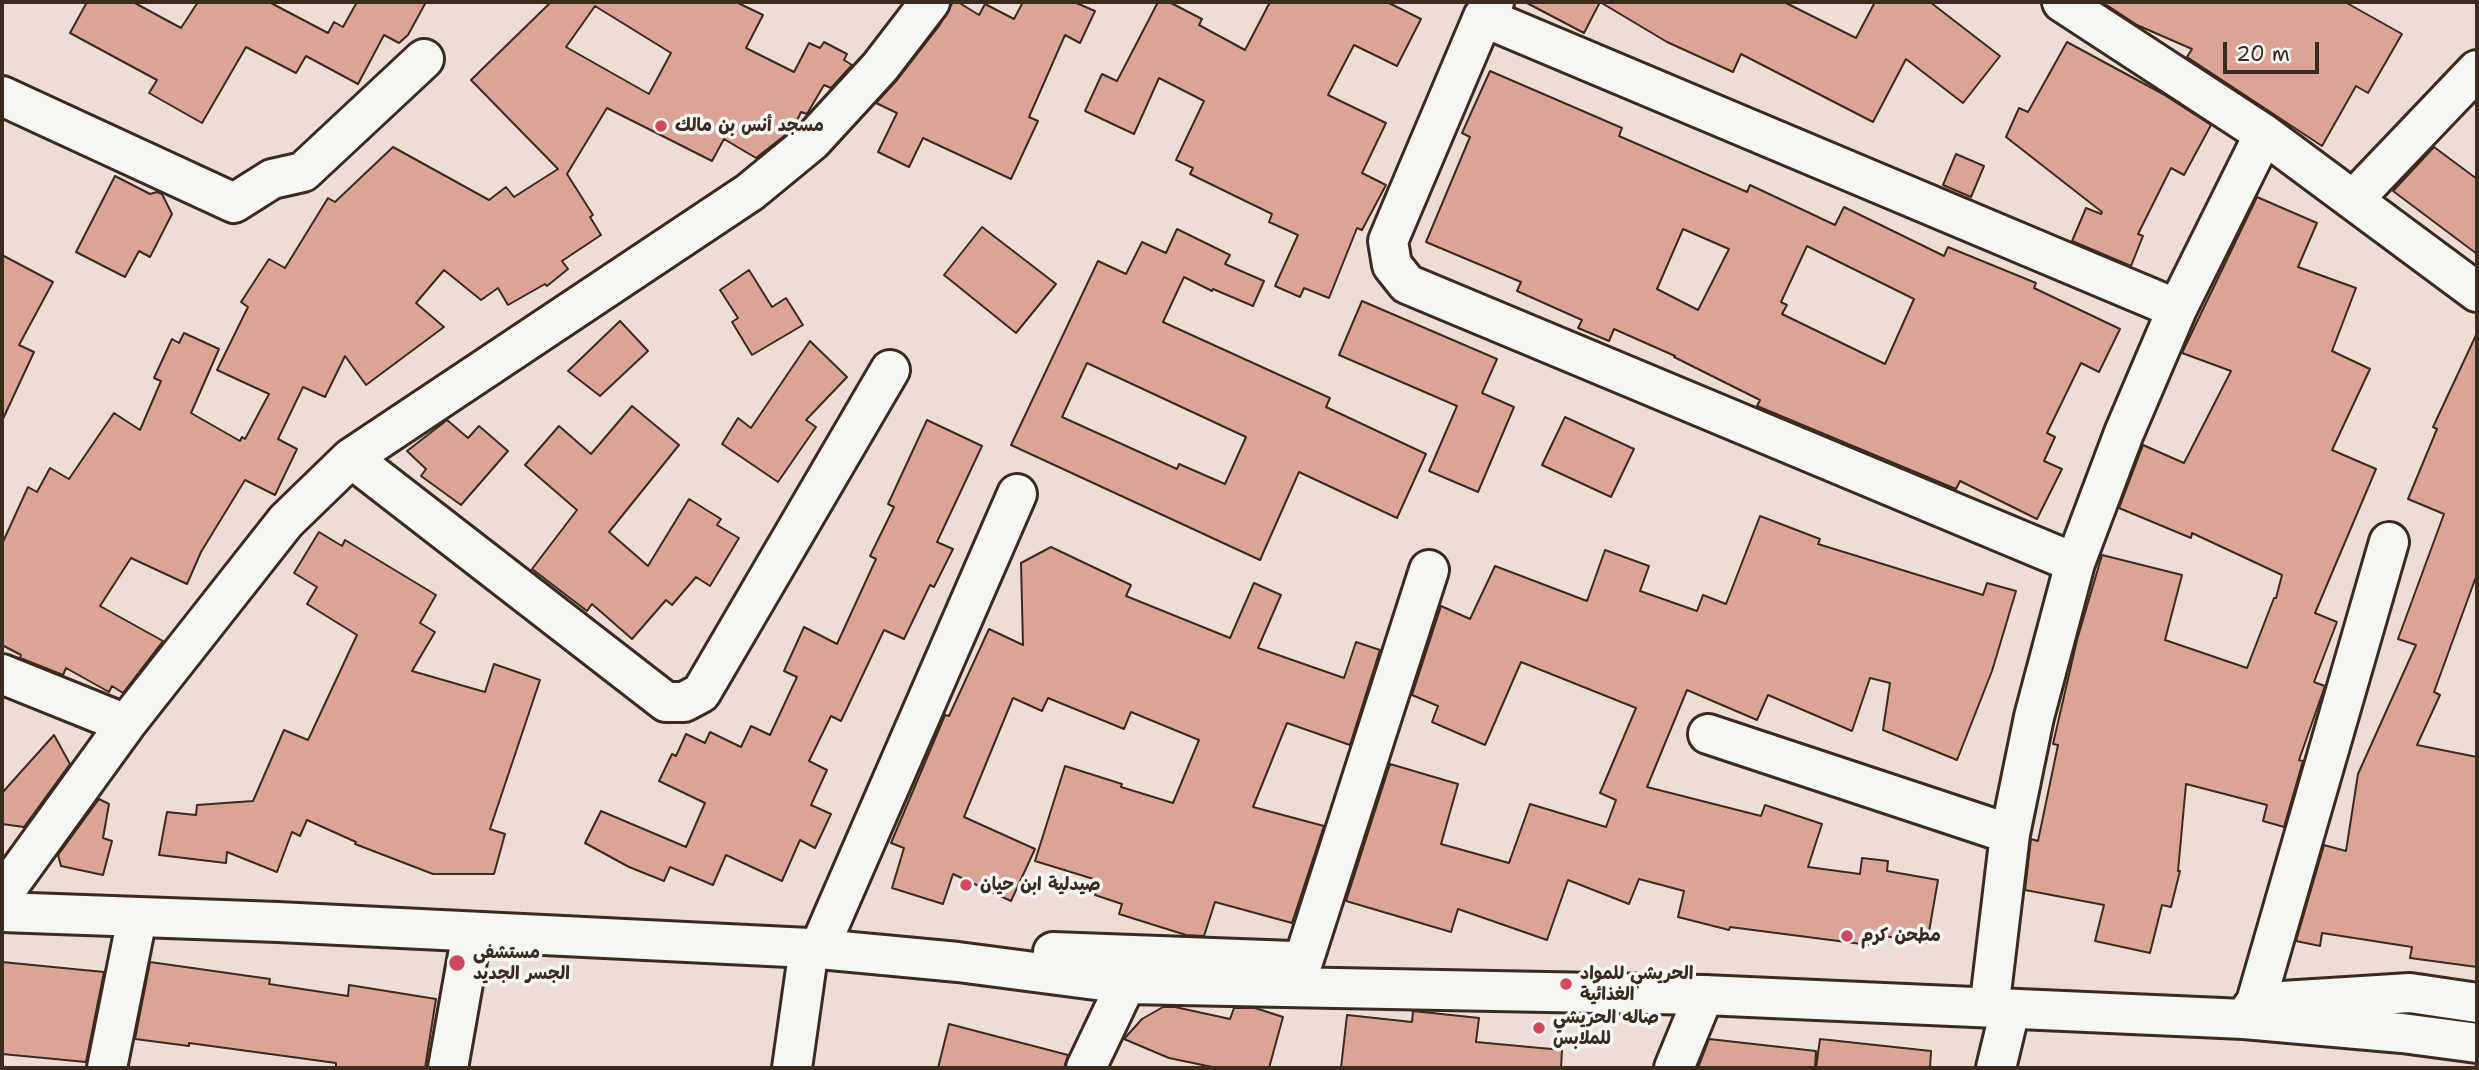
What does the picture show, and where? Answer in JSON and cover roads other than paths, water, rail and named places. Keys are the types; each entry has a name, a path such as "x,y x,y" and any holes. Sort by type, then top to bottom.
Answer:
{"street":[{"path":"2,895 126,724 286,521 351,458 750,192 812,141 880,67 930,2"},
{"path":"2062,2 2264,134 2477,292"},
{"path":"2074,563 1407,284 1392,265 1388,241 1489,10 2176,309"},
{"path":"2,96 234,203 272,179 303,172 424,59"},
{"path":"2353,200 2477,70"},
{"path":"1996,1068 2010,834 2034,717 2074,563 2176,309 2264,134"},
{"path":"351,458 666,702 684,702 701,693 890,370"},
{"path":"792,1068 817,943 1017,494"},
{"path":"2250,1010 2389,542"},
{"path":"1303,962 1429,570"},
{"path":"2,674 126,724"},
{"path":"1708,734 2010,834"},
{"path":"2,902 278,918 817,943 1126,984 1704,995 2250,1010 2477,1044"},
{"path":"2,912 137,918 278,918 471,932 1303,962 2001,1002"},
{"path":"107,1068 137,918"},
{"path":"448,1068 471,932"},
{"path":"1098,1064 1126,984"},
{"path":"2250,1010 2410,993 2477,1003"},
{"path":"1675,1068 1704,995"}],"place":[{"name":"مسجد أنس بن مالك","path":"661,126"},
{"name":"صيدلية ابن حيان","path":"966,885"},
{"name":"مطحن كرم","path":"1847,936"},
{"name":"مستشفى الجسر الجديد","path":"457,963"},
{"name":"الحريشي للمواد الغذائية","path":"1566,984"},
{"name":"صاله الحريشي للملابس","path":"1539,1028"}]}
